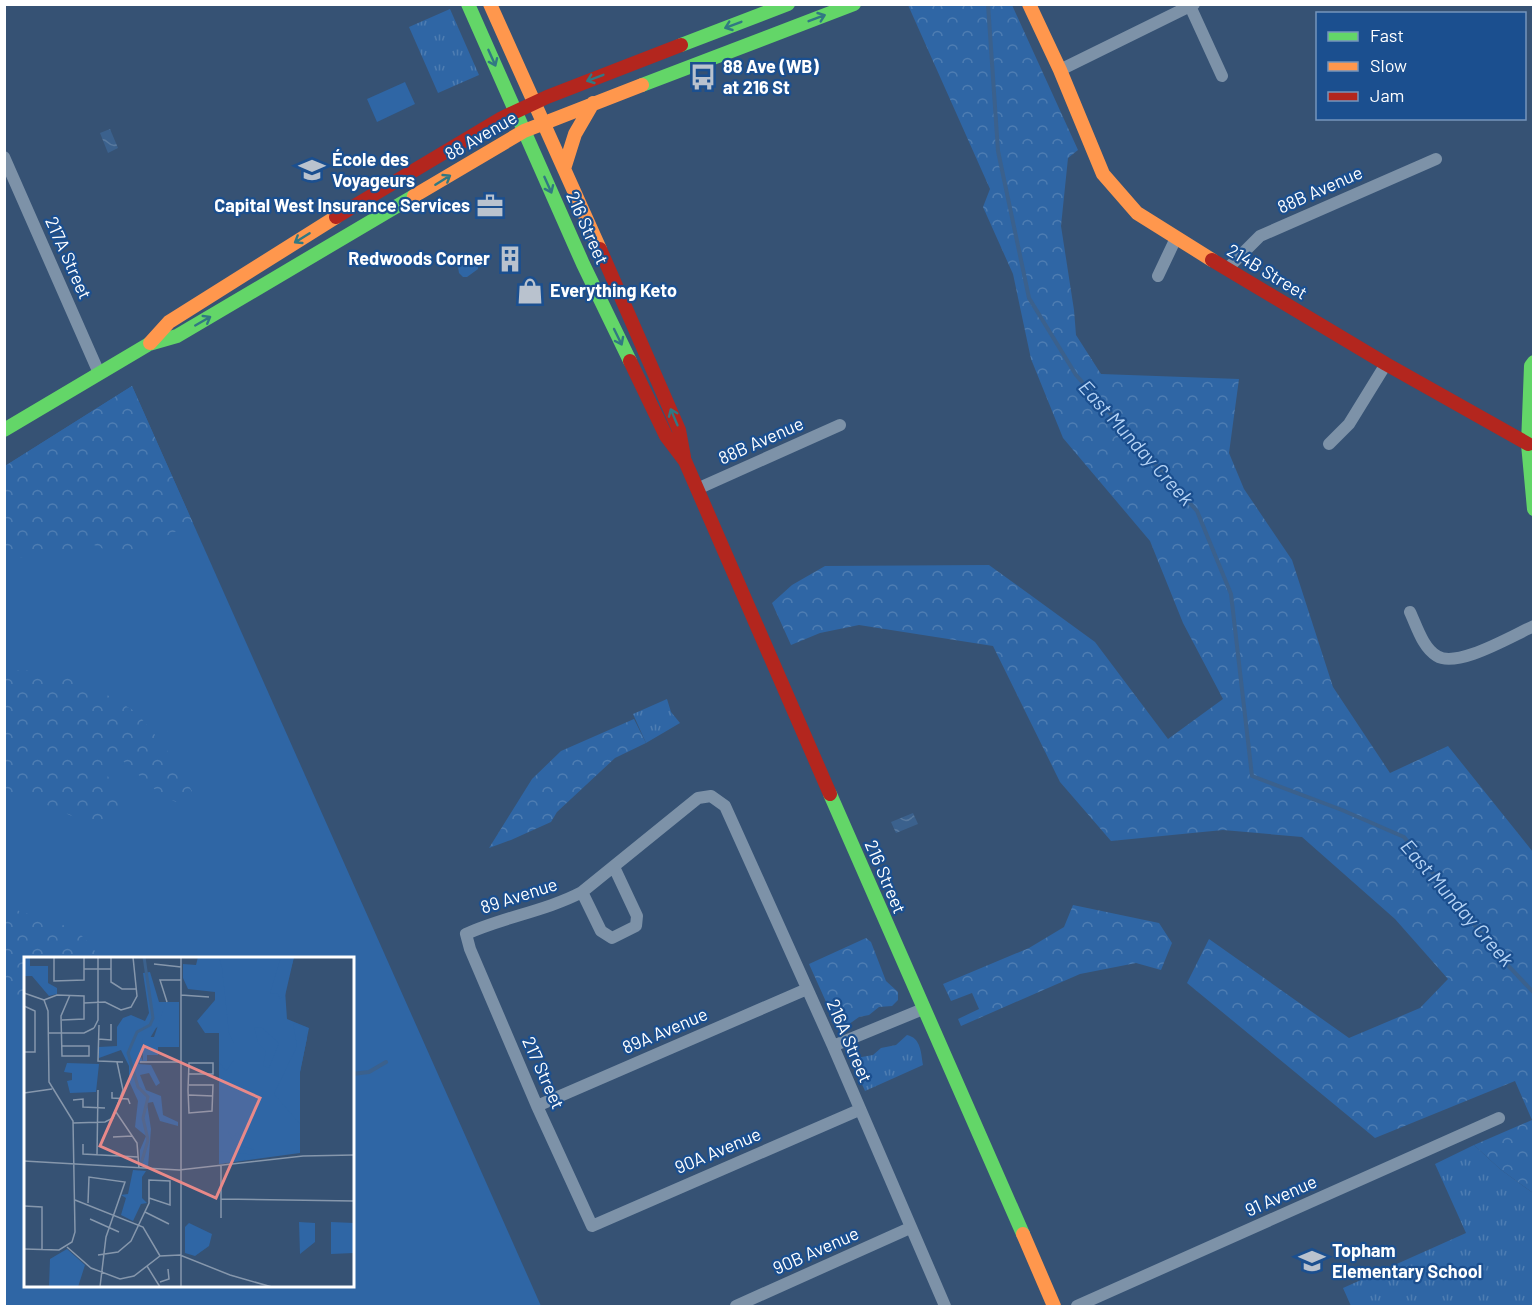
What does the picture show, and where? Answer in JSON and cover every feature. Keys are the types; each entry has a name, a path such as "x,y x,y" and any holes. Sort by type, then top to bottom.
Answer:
{"main road":[{"name":"216 Street","path":"468,4 584,264 666,436 685,461 1054,1306"},
{"name":"216 Street","path":"490,4 680,430 685,461"},
{"name":"88 Avenue","path":"149,344 169,322 334,218 515,111 533,102 788,4"},
{"name":"88 Avenue","path":"4,430 149,344 177,336 524,131 542,122 854,4"},
{"name":"214B Street","path":"1029,4 1060,69 1103,174 1137,213 1386,363 1528,444"},
{"path":"564,169 575,134 593,103"},
{"path":"1533,362 1528,444 1533,509"}],"street":[{"path":"1060,69 1192,5 1221,76"},
{"name":"217A Street","path":"4,157 99,373"},
{"name":"88B Avenue","path":"1227,269 1260,236 1436,159"},
{"path":"1158,276 1176,238"},
{"path":"1329,444 1350,424 1386,363"},
{"name":"88B Avenue","path":"697,489 840,425"},
{"path":"1410,612 1425,645 1438,657 1446,659 1470,655 1533,626"},
{"name":"89 Avenue","path":"466,934 484,926 566,901 582,892 698,798 711,796"},
{"name":"216A Street","path":"711,796 725,806 833,1046 945,1306"},
{"name":"89 Avenue","path":"582,892 601,931 612,938 636,926 637,916 614,867"},
{"name":"217 Street","path":"466,934 537,1106 592,1226"},
{"name":"89A Avenue","path":"537,1106 807,989"},
{"path":"833,1046 923,1009"},
{"name":"90A Avenue","path":"592,1226 859,1110"},
{"name":"91 Avenue","path":"1077,1306 1499,1118"},
{"name":"90B Avenue","path":"736,1306 910,1228"}],"green space":[{"path":"908,5 1012,5 1078,150 1068,158 1061,226 1076,335 1101,374 1239,379 1229,453 1244,489 1292,560 1333,687 1390,773 1448,746 1533,852 1533,1193 1500,1169 1474,1145 1532,1120 1515,1081 1375,1138 1187,983 1209,939 1349,1038 1420,1008 1448,979 1395,919 1302,837 1223,830 1111,841 1060,782 993,646 859,625 820,633 791,645 772,603 792,585 825,566 989,565 1095,642 1168,739 1223,699 1183,623 1150,541 1063,438 1031,359 1013,274 983,207 990,189"},
{"path":"450,9 479,75 438,93 409,27"},
{"path":"405,82 415,104 377,122 367,99"},
{"path":"474,258 478,269 467,277 463,277 458,267"},
{"path":"132,386 541,1306 5,1306 5,466"},
{"path":"132,386 193,523 123,557 94,545 5,560 5,466"},
{"path":"5,671 70,673 136,712 165,747 192,791 176,802 160,794 123,761 101,752 103,767 116,791 120,814 95,826 35,800 5,791"},
{"path":"667,699 671,712 680,723 646,743 633,714"},
{"path":"634,719 646,743 615,758 557,812 551,822 489,848 532,779 561,751"},
{"path":"1073,905 1159,923 1172,943 1161,970 1136,963 1080,974 961,1026 958,1019 979,1009 972,993 951,1001 943,984 1029,948 1064,927"},
{"path":"4,906 75,929 99,957 24,957 24,996 14,1000 5,994"},
{"path":"866,938 871,942 886,981 898,992 898,1000 892,1006 879,1007 869,1015 859,1017 845,1027 836,1024 809,964"},
{"path":"907,1035 918,1043 923,1065 865,1091 854,1066 856,1058 873,1055 881,1048 896,1045"},
{"path":"1474,1145 1500,1169 1533,1193 1533,1306 1351,1306 1343,1288 1466,1233 1435,1164"}],"water":[{"path":"110,129 118,148 108,153 100,133"},
{"path":"913,813 918,824 896,833 891,822"}],"waterway":[{"name":"East Munday Creek","path":"988,4 998,151 1029,298 1076,375 1197,511 1231,594 1252,776 1342,810 1404,837 1501,958 1534,993"},
{"path":"354,1074 369,1072 386,1062"}],"traffic: fast":[{"path":"468,4 583,264 630,361"},
{"path":"681,45 788,4"},
{"path":"642,85 854,4"},
{"path":"4,430 149,344 177,336 414,196"},
{"path":"1534,362 1531,366 1528,444 1534,509"},
{"path":"830,794 1023,1234"}],"traffic: slow":[{"path":"490,4 600,249"},
{"path":"1029,4 1060,70 1103,174 1137,213 1212,260"},
{"path":"414,196 524,131 642,85"},
{"path":"564,169 575,134 593,103"},
{"path":"150,343 169,322 336,217"},
{"path":"1023,1234 1054,1306"}],"traffic: jam":[{"path":"336,217 502,118 547,97 681,45"},
{"path":"600,249 679,430 684,457"},
{"path":"1212,260 1386,364 1528,444"},
{"path":"630,361 666,436 685,461 830,794"}],"place":[{"name":"88 Ave (WB) at 216 St","path":"703,77"},
{"name":"École des Voyageurs","path":"312,170"},
{"name":"Capital West Insurance Services","path":"490,206"},
{"name":"Redwoods Corner","path":"510,259"},
{"name":"Everything Keto","path":"530,291"},
{"name":"Topham Elementary School","path":"1312,1261"}]}
